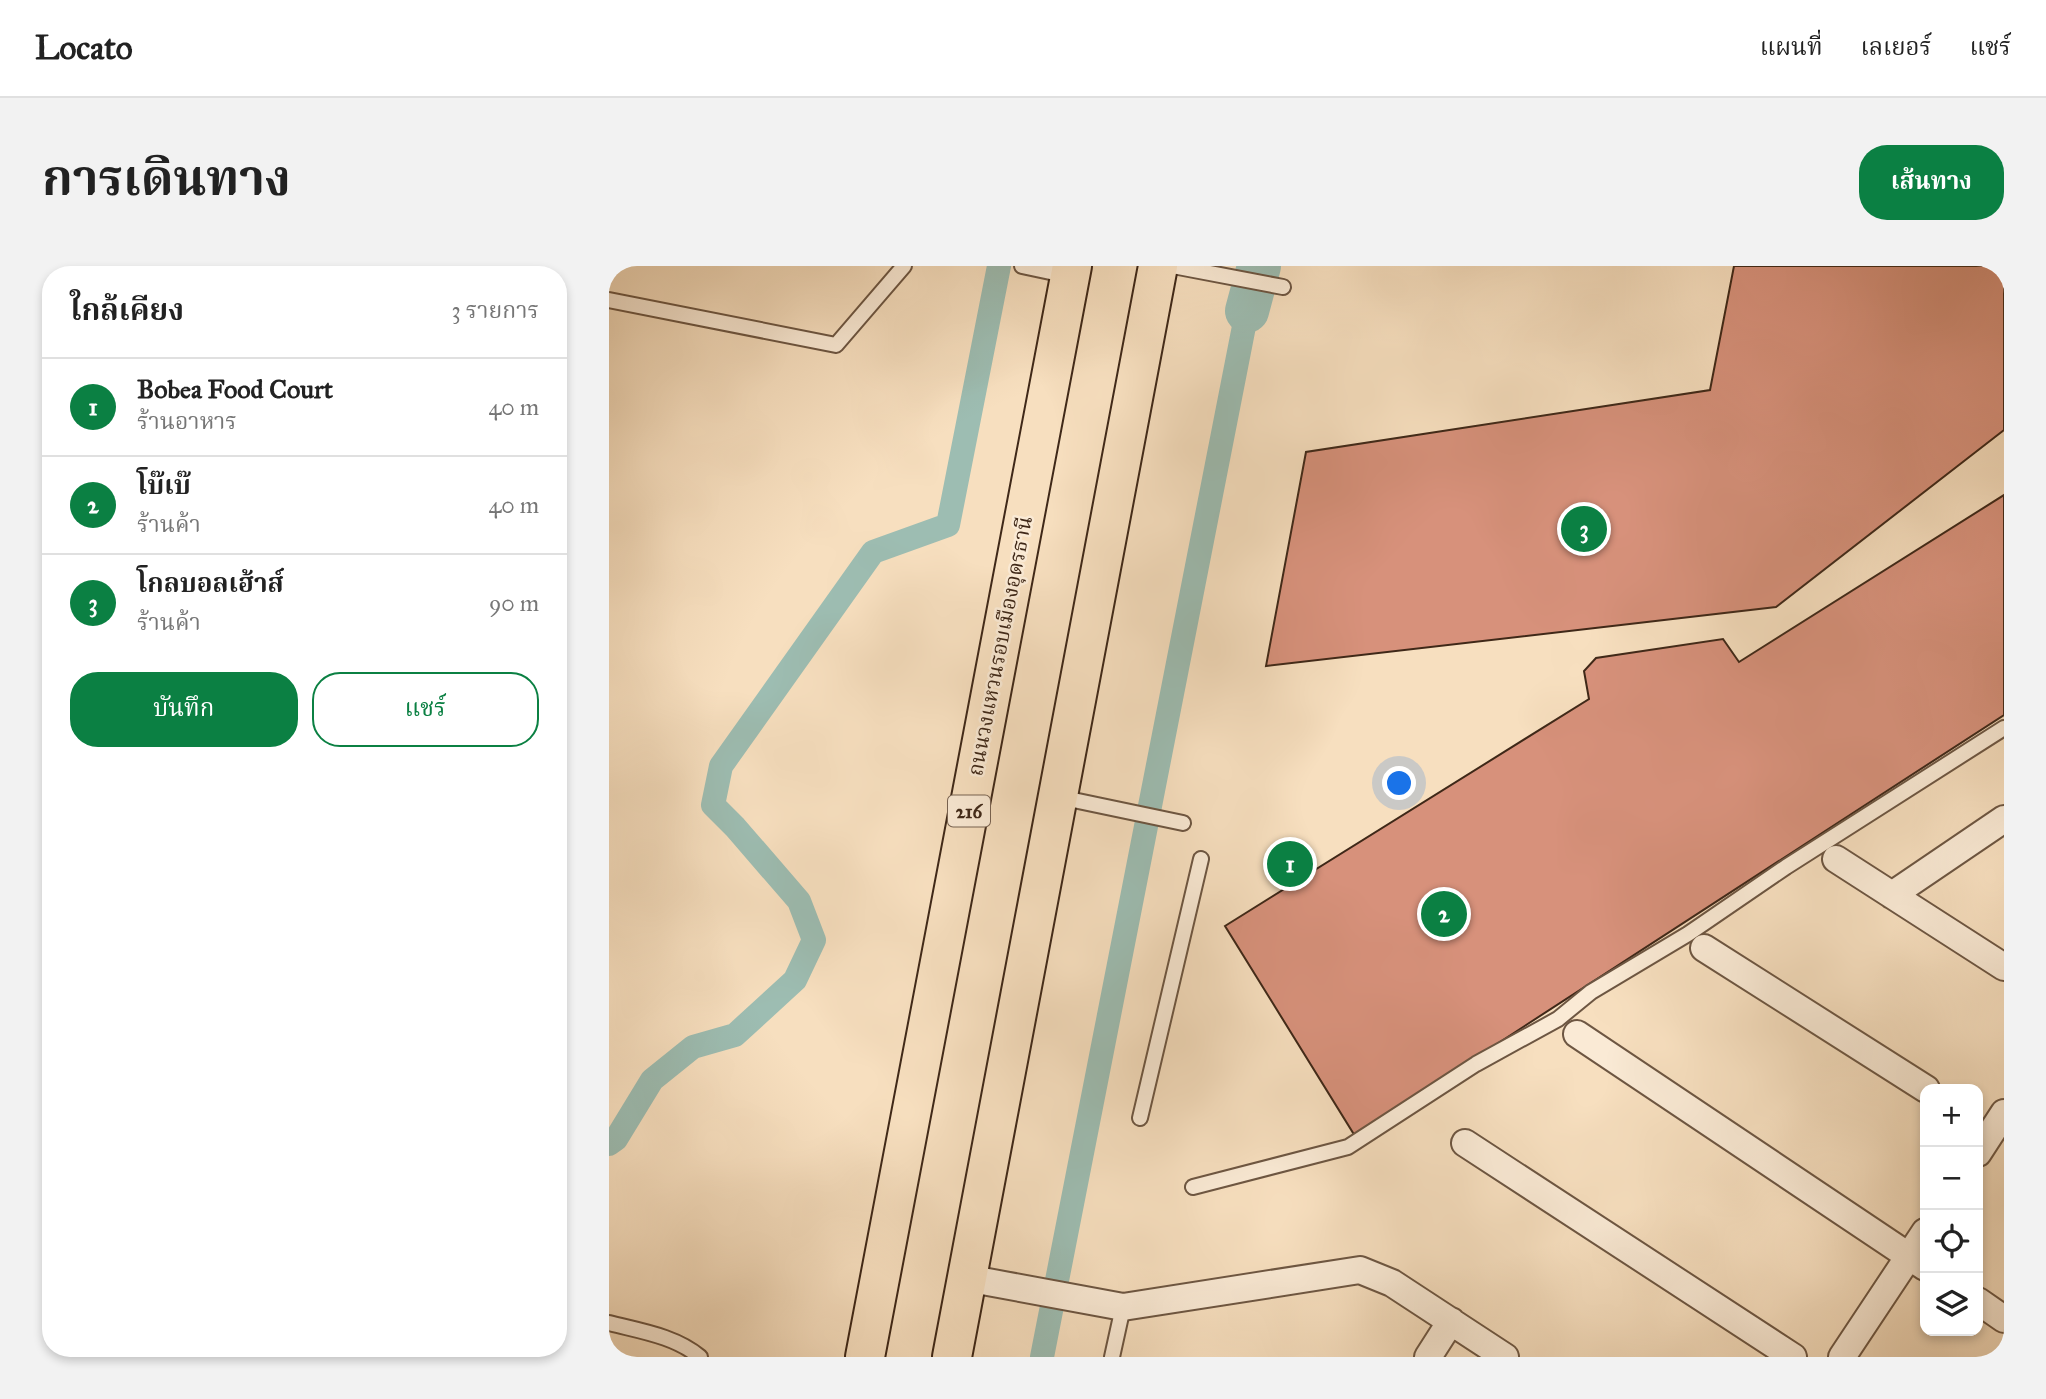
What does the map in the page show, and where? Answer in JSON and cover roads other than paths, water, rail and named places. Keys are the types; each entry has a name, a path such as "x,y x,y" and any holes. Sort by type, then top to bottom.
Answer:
{"highway":[{"path":"952,1357 1158,266"},
{"name":"ถนนวงแหวนรอบเมืองอุดรธานี","path":"865,1357 1071,271"}],"street":[{"path":"1892,895 2004,819"},
{"path":"1836,859 2004,967"},
{"path":"1705,948 1920,1085"},
{"path":"1577,1034 1917,1261 1842,1357"},
{"path":"1465,1143 1793,1357"},
{"path":"967,1278 1123,1307 1360,1270 1392,1283 1505,1357"},
{"path":"1983,1304 2004,1319"},
{"path":"1428,1357 1451,1321"}],"lane":[{"path":"609,300 836,345 904,266"},
{"path":"1173,266 1283,287"},
{"path":"1028,267 1071,271"},
{"path":"1193,1187 1348,1147 1476,1064 1558,1019 1591,992 1688,934 1786,867 2004,728"},
{"path":"1058,796 1183,823"},
{"path":"1140,1118 1201,859"},
{"path":"1112,1357 1123,1307"},
{"path":"609,1323 670,1339 688,1346 701,1357"}],"waterway":[{"path":"609,1144 616,1139 652,1080 693,1047 735,1035 795,980 814,940 799,901 713,805 721,766 873,552 948,525 999,266"},
{"path":"1247,311 1259,266"},
{"path":"1042,1357 1247,311"}],"place":[{"name":"โกลบอลเฮ้าส์","path":"1584,529"},
{"name":"Bobea Food Court","path":"1290,864"},
{"name":"โบ๊เบ๊","path":"1444,914"}]}
